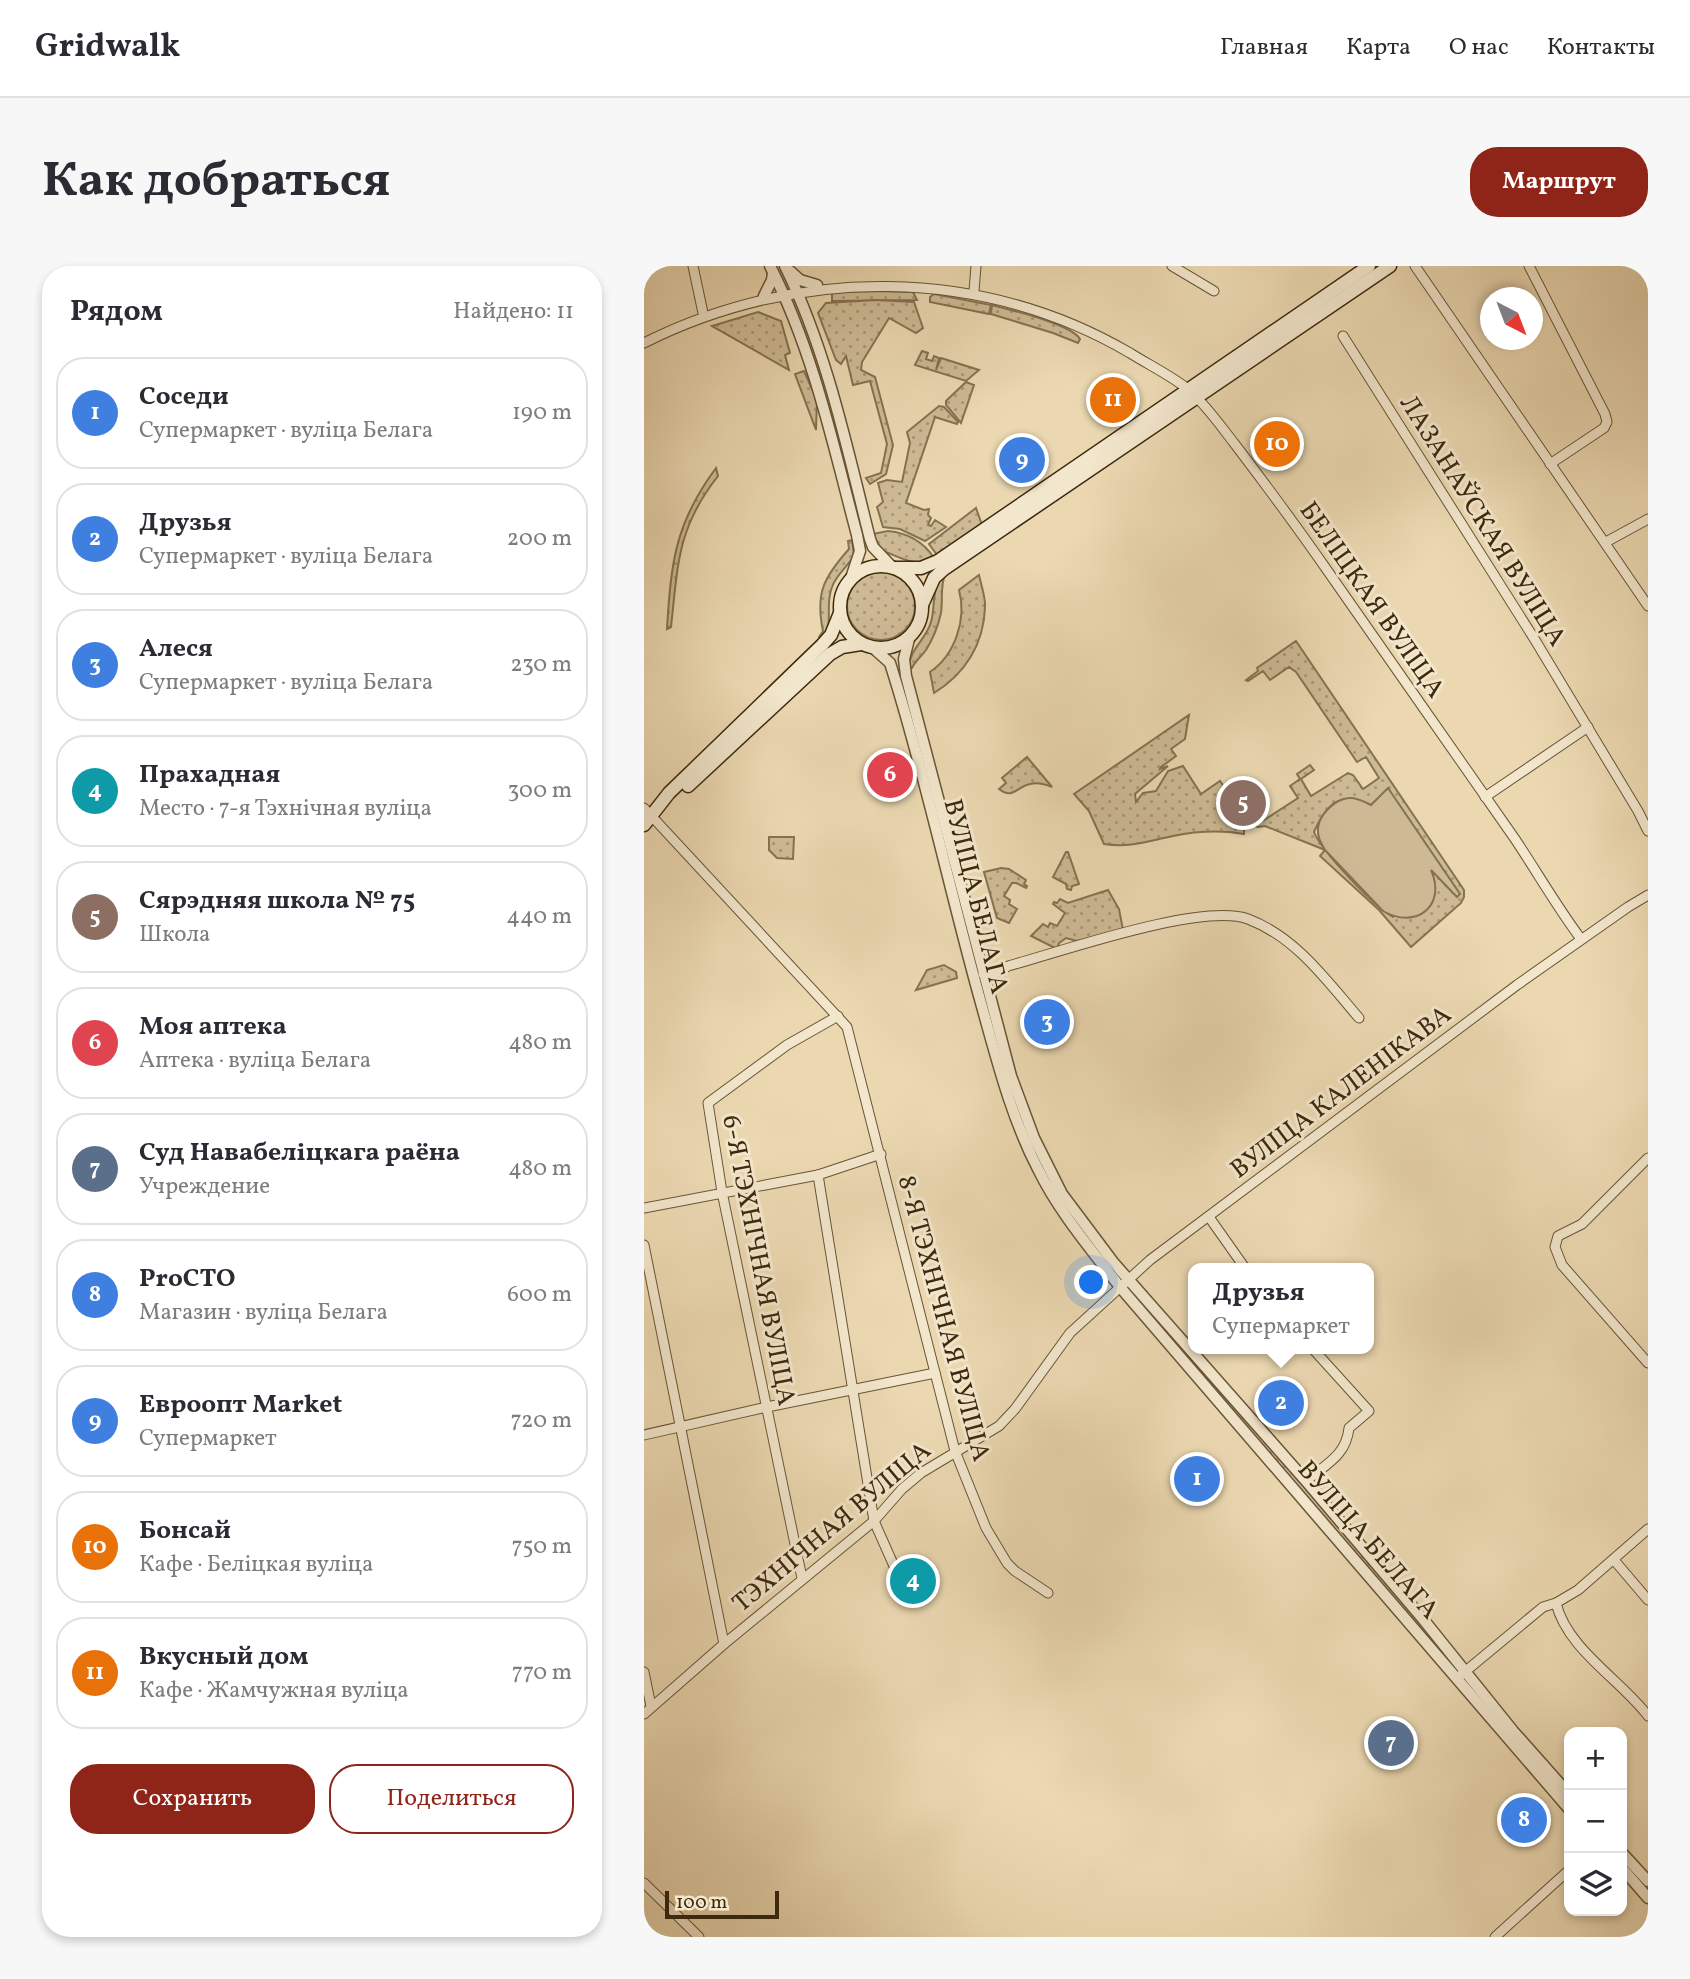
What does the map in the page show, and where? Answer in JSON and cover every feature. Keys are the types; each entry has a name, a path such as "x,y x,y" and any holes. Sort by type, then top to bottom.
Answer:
{"main road":[{"path":"648,819 830,654 842,647 895,645 910,635 918,622 934,578 944,569 1369,266"},
{"path":"648,819 669,793 831,635 840,613 843,591 851,578 860,571 873,566 921,568 938,561 1390,266"},
{"path":"894,568 915,584 922,605"},
{"path":"840,613 845,627 866,645"}],"street":[{"path":"693,266 703,313"},
{"path":"785,266 800,280 817,285"},
{"path":"785,266 822,360 870,540 873,547 894,568"},
{"path":"974,291 976,266"},
{"path":"1172,266 1214,291"},
{"path":"1415,266 1648,606"},
{"path":"1529,266 1590,382 1607,422 1604,428 1550,464"},
{"path":"771,269 809,361 857,535 860,551 851,578"},
{"path":"764,296 771,269"},
{"name":"БЕЛІЦКАЯ ВУЛІЦА","path":"644,343 703,313 796,289 892,280 948,285 1037,308 1092,332 1192,393 1279,501 1581,939"},
{"name":"ЛАЗАНАЎСКАЯ ВУЛІЦА","path":"1343,336 1588,727 1648,831"},
{"path":"1606,542 1648,519"},
{"name":"ВУЛІЦА БЕЛАГА","path":"910,635 904,659 906,676 1011,1076 1034,1138 1062,1194 1124,1283 1188,1353"},
{"name":"ВУЛІЦА БЕЛАГА","path":"866,645 890,663 932,808 999,1070 1025,1142 1064,1214 1462,1675 1565,1790"},
{"path":"1485,797 1588,727"},
{"path":"648,819 838,1016"},
{"name":"ВУЛІЦА КАЛЕНІКАВА","path":"1124,1283 1150,1260 1403,1070 1581,939 1648,895"},
{"path":"983,974 996,973 1008,965 1127,932 1220,914 1247,918 1275,933 1305,955 1359,1018"},
{"name":"8-Я ТЭХНІЧНАЯ ВУЛІЦА","path":"838,1016 847,1027 881,1154 954,1451 986,1528 1007,1563 1048,1593"},
{"name":"6-Я ТЭХНІЧНАЯ ВУЛІЦА","path":"802,1578 722,1192 708,1103 787,1045 838,1016"},
{"path":"644,1208 818,1175 881,1154"},
{"path":"1648,1158 1582,1224 1558,1237 1555,1247 1562,1265 1648,1363"},
{"path":"818,1175 874,1521 894,1566"},
{"path":"1209,1217 1241,1263"},
{"path":"644,1245 724,1644"},
{"name":"ТЭХНІЧНАЯ ВУЛІЦА","path":"644,1714 802,1578 874,1521 902,1489 954,1451 999,1426 1015,1409 1070,1333 1124,1283"},
{"name":"ВУЛІЦА БЕЛАГА","path":"1189,1354 1306,1481 1564,1804"},
{"path":"1306,1481 1341,1452 1347,1444 1349,1428 1369,1411 1318,1354"},
{"path":"644,1435 935,1373"},
{"path":"1462,1675 1543,1606 1556,1603 1578,1590 1648,1529"},
{"path":"1614,1560 1648,1600"},
{"path":"1556,1603 1560,1617 1569,1630 1648,1716"},
{"path":"644,1672 651,1706"},
{"path":"1627,1858 1648,1881"},
{"path":"1627,1874 1648,1898"},
{"path":"1495,1937 1564,1875"},
{"path":"644,1882 699,1937"}],"shaded area":[{"path":"832,292 913,292 917,300 832,301"},
{"path":"934,294 991,305 989,314 930,302 930,297"},
{"path":"876,300 914,302 923,328 916,333 889,318 862,362 861,370 875,377 893,445 886,474 870,484 866,478 881,473 887,444 870,381 853,385 846,356 841,364 836,360 818,313 826,303"},
{"path":"992,305 1053,323 1074,333 1080,339 1078,343 991,314"},
{"path":"758,312 781,321 790,353 785,355 789,370 712,326"},
{"path":"922,351 928,353 926,359 932,361 934,356 939,358 936,370 941,358 979,370 966,381 915,365"},
{"path":"804,371 817,400 816,430 795,374"},
{"path":"966,382 974,385 961,423 946,405 946,401"},
{"path":"939,406 944,407 958,422 957,424 935,417 906,503 924,510 929,509 928,515 931,518 928,525 931,526 935,520 946,527 925,541 900,529 883,527 877,507 883,502 878,483 887,480 902,482 910,443 907,432"},
{"path":"716,468 718,476 704,495 687,530 678,565 671,627 667,629 673,564 678,544 692,507"},
{"path":"976,508 982,525 937,555 929,544"},
{"path":"888,531 914,539 934,558 913,562 881,550 873,534"},
{"path":"852,540 854,556 832,587 828,627 822,640 819,637 823,631 820,606 824,586 833,568 849,549 848,541"},
{"path":"881,572 894,575 905,582 912,593 915,606 912,619 905,630 894,637 881,640 868,637 857,630 850,619 847,606 850,593 857,582 868,575"},
{"path":"945,575 941,613 935,632 926,650 912,668 909,668 912,655 929,628 935,591"},
{"path":"979,575 985,607 977,645 955,677 934,693 930,672 946,656 960,624 959,590"},
{"path":"1296,641 1464,890 1461,903 1411,947 1379,910 1320,856 1325,850 1265,826 1258,827 1244,821 1244,834 1200,832 1131,845 1104,844 1089,811 1074,794 1189,715 1185,739 1171,749 1176,756 1161,767 1160,769 1168,766 1135,794 1136,802 1143,793 1156,791 1168,771 1183,766 1201,794 1220,781 1236,804 1238,802 1240,805 1241,800 1258,824 1298,798 1290,786 1300,779 1297,774 1310,765 1314,770 1301,779 1311,796 1348,773 1353,775 1363,789 1379,778 1366,757 1357,762 1296,672 1289,667 1270,680 1263,671 1246,680 1258,671 1257,668","holes":["1388,789 1429,867 1393,917 1349,878 1314,832 1324,814 1335,802 1351,799 1371,805"]},
{"path":"1027,757 1052,787 1033,783 1011,793 999,789 1006,783 1002,778"},
{"path":"1388,788 1460,894 1457,897 1431,870 1435,883 1432,904 1417,916 1407,918 1383,911 1325,850 1319,837 1321,818 1333,805 1352,798 1371,805"},
{"path":"769,837 794,837 793,859 777,858 769,850"},
{"path":"1066,852 1079,884 1072,886 1071,890 1053,877"},
{"path":"1009,869 1026,880 1024,884 1027,886 1026,888 1012,883 1004,896 1010,900 1009,904 1017,909 1009,923 997,918 984,872"},
{"path":"1108,890 1119,909 1123,930 1077,941 1066,938 1059,943 1057,949 1031,936 1043,924 1048,927 1050,923 1057,926 1065,913 1053,904 1054,902 1057,903 1060,899 1068,903"},
{"path":"944,965 956,972 957,978 916,990 927,970"},
{"path":"1142,1304 1294,1475 1447,1655 1444,1657 1140,1306"}],"place":[{"name":"Вкусный дом","path":"1113,400"},
{"name":"Бонсай","path":"1277,444"},
{"name":"Евроопт Market","path":"1022,460"},
{"name":"Моя аптека","path":"890,775"},
{"name":"Сярэдняя школа № 75","path":"1243,803"},
{"name":"Алеся","path":"1047,1022"},
{"name":"Друзья","path":"1281,1403"},
{"name":"Соседи","path":"1197,1479"},
{"name":"Прахадная","path":"913,1581"},
{"name":"Суд Навабеліцкага раёна","path":"1391,1743"},
{"name":"ProСТО","path":"1524,1820"}]}
